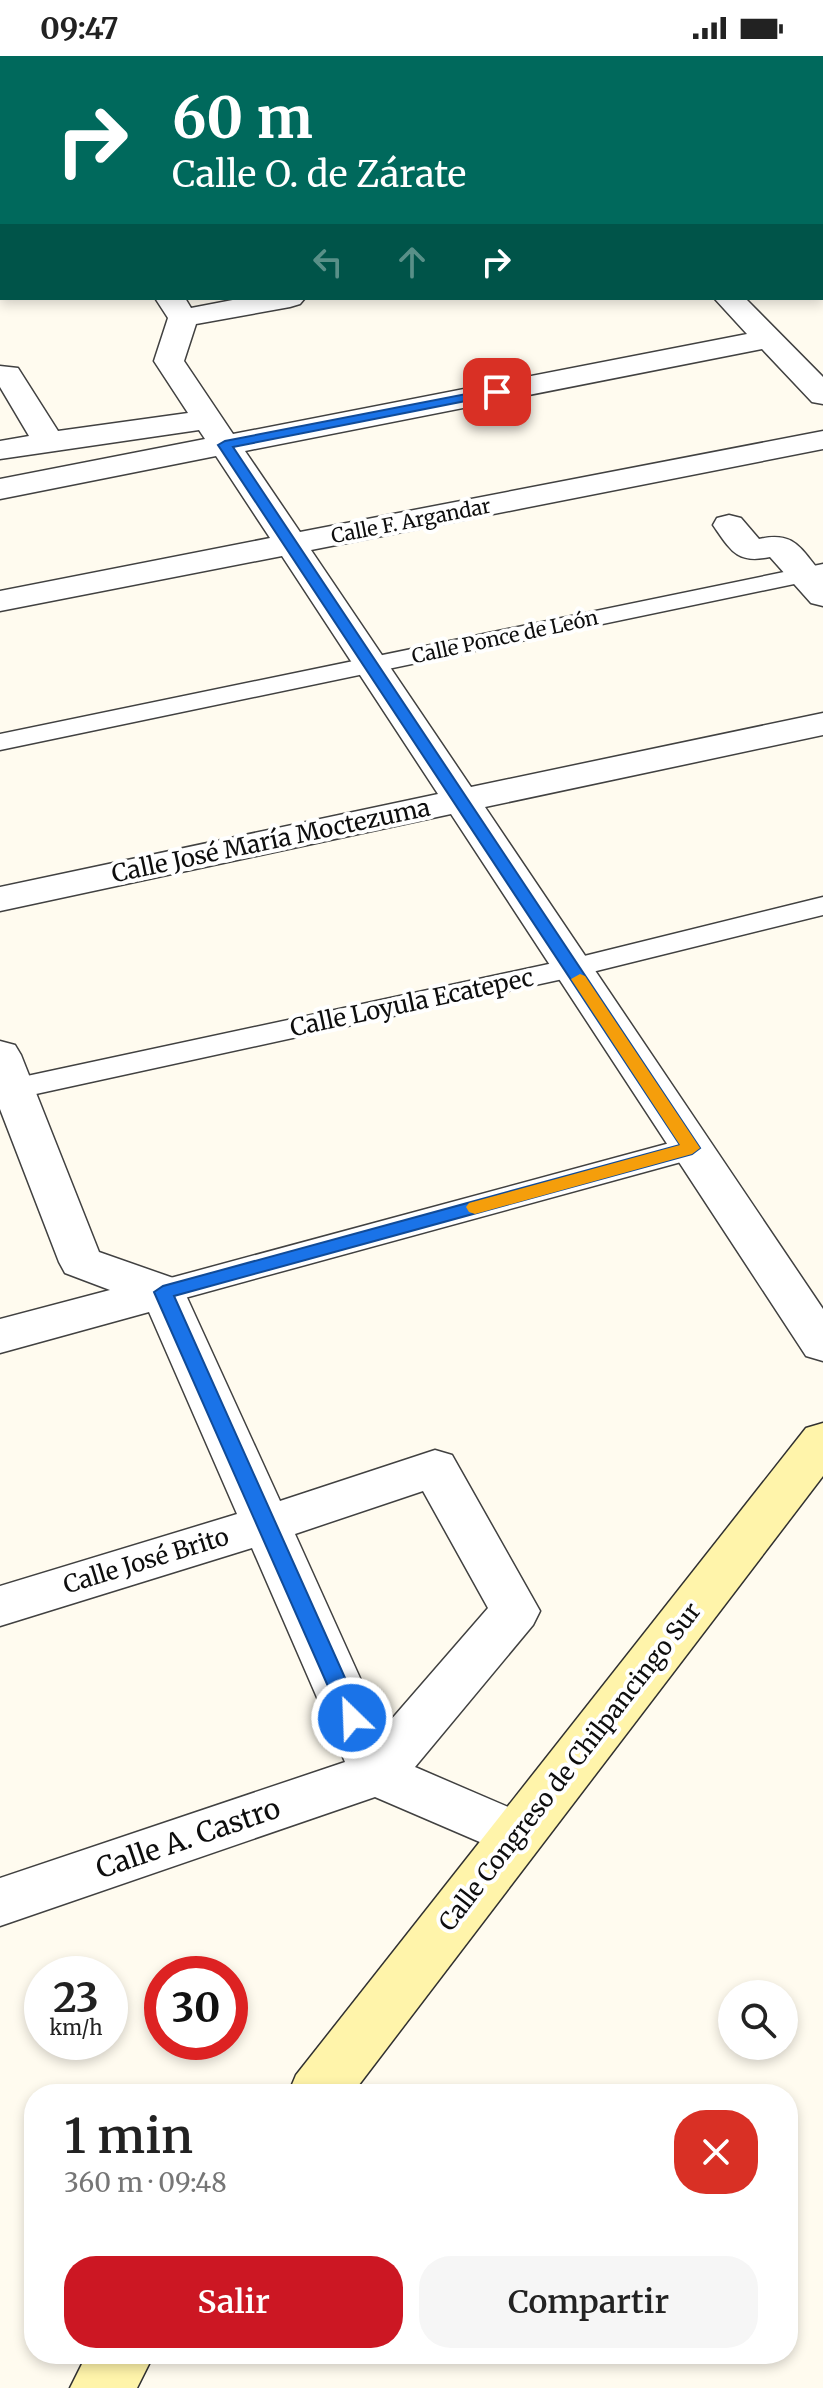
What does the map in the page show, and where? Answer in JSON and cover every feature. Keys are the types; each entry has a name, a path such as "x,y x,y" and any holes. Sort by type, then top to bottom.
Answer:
{"street":[{"path":"267,300 176,308 169,361 822,1344"},
{"path":"731,300 823,395"},
{"path":"0,489 217,432 768,339"},
{"path":"0,375 7,374 49,442"},
{"path":"0,450 49,442 217,432"},
{"name":"Calle F. Argandar","path":"0,601 823,440"},
{"path":"729,525 751,551 778,545 817,580"},
{"name":"Calle José María Moctezuma","path":"0,899 823,724"},
{"path":"4,1078 81,1262 163,1292 377,1774 517,1835"},
{"path":"0,1336 163,1292"},
{"name":"Calle Congreso de Chilpancingo Sur","path":"325,2084 823,1441"},
{"name":"Calle José Brito","path":"0,1606 267,1524 435,1468 515,1611 377,1774"},
{"name":"Calle A. Castro","path":"0,1902 377,1774"},
{"path":"101,2388 117,2364"}],"lane":[{"name":"Calle Ponce de León","path":"0,742 371,665 817,580"},
{"name":"Calle Loyula Ecatepec","path":"4,1078 572,968 823,906"},
{"path":"163,1292 692,1148"}],"slow traffic":[{"path":"475,1207 692,1148 580,979"}],"route":[{"path":"352,1718 163,1292 692,1148 225,445 497,392"}]}
